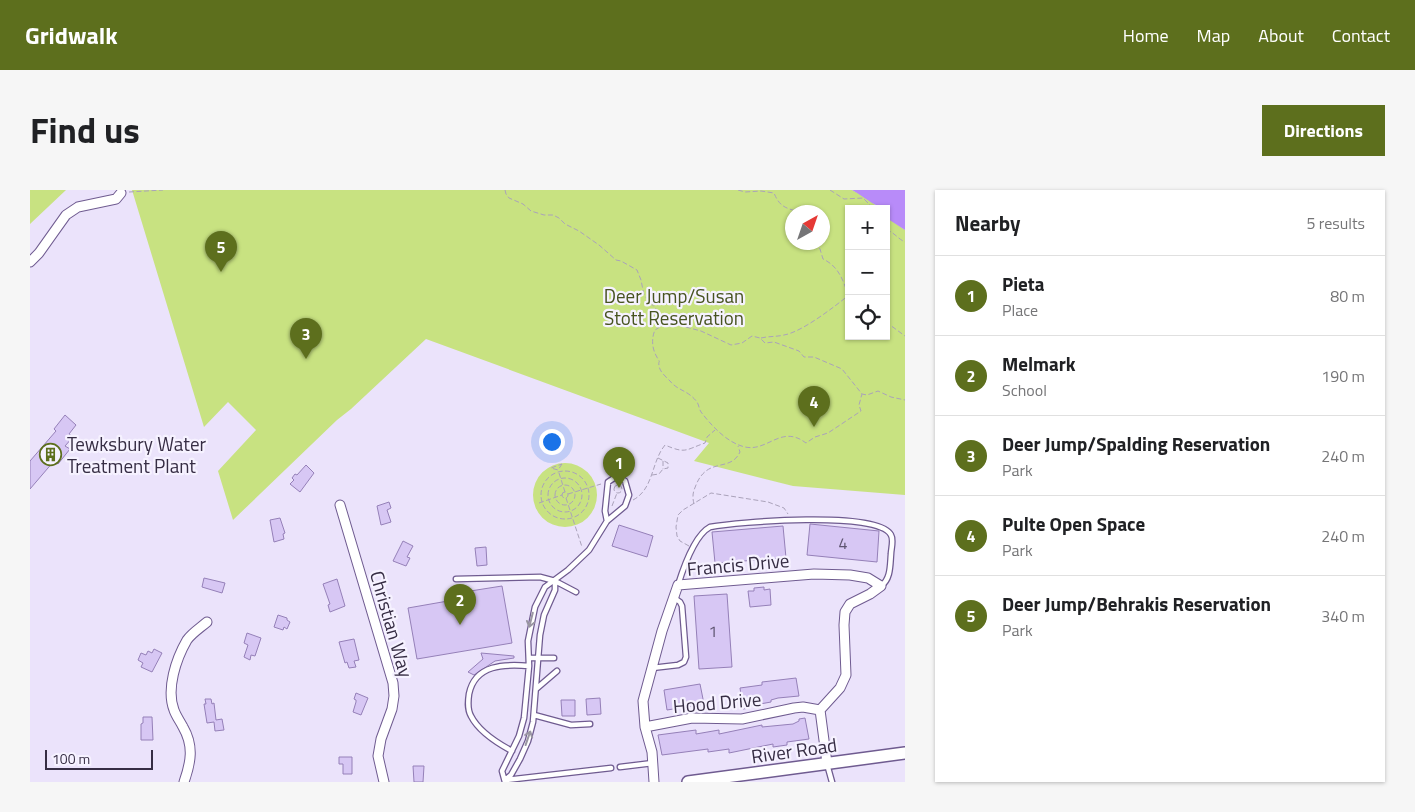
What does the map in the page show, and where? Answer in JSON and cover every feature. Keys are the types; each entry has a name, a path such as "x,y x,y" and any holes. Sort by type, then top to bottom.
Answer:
{"main road":[{"name":"River Road","path":"688,782 905,753"}],"street":[{"path":"30,262 39,253 66,215 78,207 116,199 121,193"},
{"name":"Christian Way","path":"340,506 393,683 392,709 380,739 378,756 384,782"},
{"name":"Francis Drive","path":"654,782 653,763 645,727 643,701 651,668 678,585 814,574 850,575 868,578 882,586"},
{"path":"827,763 820,710 840,688 846,675 845,612 850,604 882,586"},
{"path":"184,782 190,764 191,749 188,737 174,710 171,694 172,682 188,639 207,622"},
{"name":"Hood Drive","path":"645,727 692,718 742,719 803,707 820,710"}],"lane":[{"path":"505,781 502,771 512,751 524,718 529,666 528,641 535,607 546,587 589,550 607,521 625,506 629,495 625,481 620,478 614,478 608,482 605,511 607,521"},
{"path":"678,585 700,534 710,527 790,520 829,520 873,524 884,528 892,536 889,576 886,583 882,586"},
{"path":"456,579 540,577 555,581 576,592"},
{"path":"505,781 511,775 528,741 534,715 540,634 544,615 555,590 555,581"},
{"path":"651,668 678,665 684,662 686,657 682,606 673,597"},
{"path":"529,658 554,658"},
{"path":"512,751 481,729 471,717 468,709 470,686 483,672 491,667 501,665 529,666"},
{"path":"536,689 557,671"},
{"path":"534,715 571,725 590,724"},
{"path":"620,767 653,763"},
{"path":"827,763 832,782"},
{"path":"505,781 611,768"}],"path":[{"path":"121,193 163,190"},
{"path":"505,190 506,196 509,198 523,204 531,211 544,215 553,215 579,231 616,260 635,269 641,280 644,295 667,322 701,331 731,345 742,343 752,336 760,338 785,335 826,313 845,298"},
{"path":"738,190 774,193 777,202 785,209"},
{"path":"830,190 844,199 863,198 870,205"},
{"path":"890,233 905,242"},
{"path":"820,250 822,259 832,263 838,270 845,286"},
{"path":"667,322 656,330 654,335 654,353 659,361 659,367 670,382 680,390 690,394 698,403 701,412 716,429 730,442 741,447 748,448 785,436 800,438 806,443 828,433 861,411 859,405 862,394"},
{"path":"890,325 905,336"},
{"path":"760,338 765,343 774,342 799,350 804,357 814,357 842,369 862,394 867,395 878,391 890,397 905,400"},
{"path":"625,506 643,493 659,454 665,445 679,452 691,449 705,442 707,437 716,429"},
{"path":"694,504 692,495 698,478 705,469 732,462 738,457 741,447"},
{"path":"651,475 659,474 663,469 668,468 668,463 658,457"},
{"path":"663,460 663,469"},
{"path":"558,471 564,492 568,494 608,482"},
{"path":"558,471 570,471 576,474 585,481 588,487 587,505 581,513 572,517 554,516 547,510 543,502 542,492 544,483 558,471"},
{"path":"560,478 575,480 582,490 580,504 570,511 559,510 549,500 550,488 560,478"},
{"path":"562,485 570,486 575,492 574,500 568,504 562,504 556,498 556,490 562,485"},
{"path":"539,503 556,498 564,492"},
{"path":"693,549 680,541 677,536 678,515 711,493 768,502 784,508 788,512 790,520"},
{"path":"566,498 568,494"},
{"path":"562,495 566,498 584,554"}],"green space":[{"path":"30,190 66,190 30,224"},
{"name":"Deer Jump/Susan Stott Reservation","path":"132,190 852,190 866,197 875,205 845,205 845,340 890,340 890,219 905,230 905,495 793,486 694,461 709,443 426,339 337,420 233,520 218,471 256,430 228,402 204,427"},
{"path":"565,463 583,468 588,472 592,477 597,495 592,513 588,518 583,522 565,527 547,522 542,518 538,513 533,495 538,477 542,472 547,468"}],"shaded area":[{"path":"852,190 905,190 905,230 890,220 890,205 875,204"}],"building":[{"name":"Tewksbury Water Treatment Plant","path":"65,415 76,425 69,434 73,437 65,446 70,449 58,464 54,461 30,489 30,461 56,431 54,429"},
{"path":"306,465 314,473 300,492 290,484 294,480 292,478 295,474 297,475"},
{"path":"389,502 391,508 387,510 391,522 381,525 377,506"},
{"path":"280,518 285,533 283,534 284,539 274,542 270,520"},
{"path":"810,524 879,531 877,562 807,555"},
{"path":"619,525 653,536 647,557 612,546"},
{"path":"783,526 786,558 715,563 712,532"},
{"path":"403,541 413,546 407,557 410,558 406,566 393,561"},
{"path":"486,547 487,565 477,566 475,548"},
{"path":"204,578 225,583 222,593 202,587"},
{"path":"337,579 345,606 330,612 328,605 330,604 323,584"},
{"path":"502,586 512,643 417,659 408,608 465,598 464,592"},
{"path":"764,587 764,590 770,589 771,605 750,607 748,591"},
{"path":"727,594 732,667 699,669 694,596"},
{"path":"278,615 287,618 290,622 287,629 284,627 283,630 274,627"},
{"path":"247,633 261,638 255,656 251,655 250,660 244,657 248,645 244,643"},
{"path":"354,639 359,660 354,661 356,667 349,668 347,662 345,663 339,642"},
{"path":"154,649 162,653 152,672 141,667 143,663 138,660 141,653 146,655 148,651 152,653"},
{"path":"481,653 514,656 514,658 495,661 474,675 468,672 483,659"},
{"path":"796,678 799,696 778,698 771,700 771,702 743,709 740,688 762,685 762,682"},
{"path":"700,684 704,704 667,710 664,690"},
{"path":"356,693 368,698 361,715 353,712"},
{"path":"600,698 601,714 587,715 586,699"},
{"path":"205,699 211,699 212,704 214,703 216,720 222,719 224,730 215,731 214,722 207,723"},
{"path":"561,700 575,700 575,716 562,716"},
{"path":"143,717 152,717 153,740 141,740"},
{"path":"805,718 809,739 787,742 787,745 773,747 773,744 729,753 729,749 708,752 708,749 662,755 658,735 696,730 696,734 719,730 719,734 762,725 762,727 793,724 799,721 799,719"},
{"path":"339,757 352,757 352,774 343,774 343,764 339,764"},
{"path":"413,766 424,766 423,782 414,782"}],"place":[{"name":"Deer Jump/Behrakis Reservation","path":"221,272"},
{"name":"Deer Jump/Spalding Reservation","path":"306,359"},
{"name":"Pulte Open Space","path":"814,427"},
{"name":"Tewksbury Water Treatment Plant","path":"51,454"},
{"name":"Pieta","path":"619,488"},
{"name":"Melmark","path":"460,625"}]}
